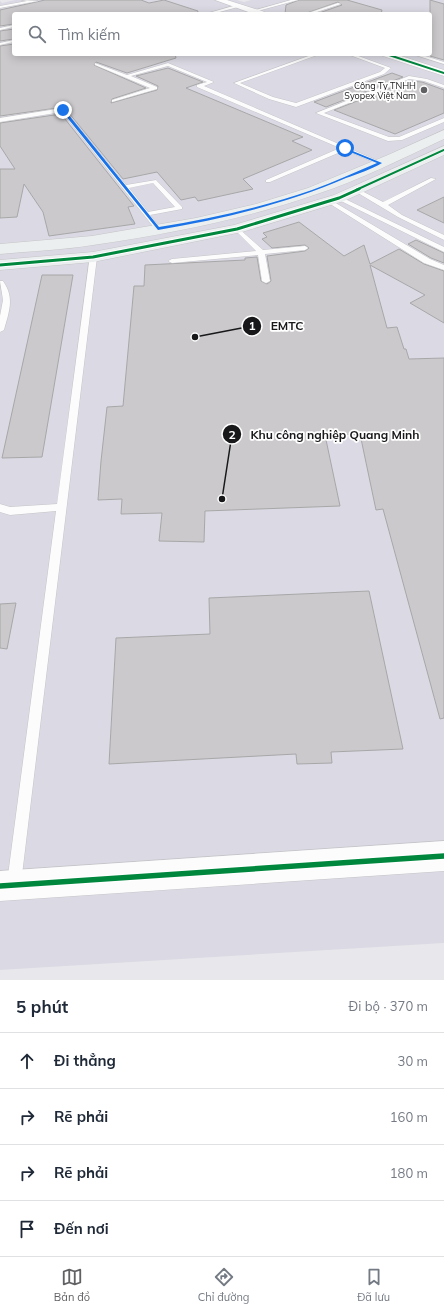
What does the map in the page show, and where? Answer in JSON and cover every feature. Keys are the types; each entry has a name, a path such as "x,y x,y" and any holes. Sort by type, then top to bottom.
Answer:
{"street":[{"path":"219,0 255,12"},
{"path":"392,56 444,73"},
{"path":"0,249 92,241 196,222 287,199 314,191 444,134"},
{"path":"0,265 93,257 237,229 334,199 444,150"},
{"path":"7,885 444,856"}],"lane":[{"path":"24,0 37,0"},
{"path":"0,7 37,0"},
{"path":"261,12 296,0"},
{"path":"313,12 339,4"},
{"path":"214,12 237,6"},
{"path":"0,29 12,26"},
{"path":"0,44 12,41"},
{"path":"312,56 236,83 271,98 296,105 382,73 389,68 355,56"},
{"path":"421,56 444,63"},
{"path":"97,64 155,88 114,101"},
{"path":"127,76 168,64 212,82 199,86 380,163"},
{"path":"444,86 409,77 319,113 388,139 400,139 444,120"},
{"path":"0,120 63,110 158,229"},
{"path":"268,181 345,148"},
{"path":"383,205 433,179"},
{"path":"124,187 154,181 180,208 146,214"},
{"path":"356,190 400,216 444,238"},
{"path":"334,199 444,250"},
{"path":"334,199 427,261 444,268"},
{"path":"237,229 262,252 266,281"},
{"path":"172,261 304,248"},
{"path":"7,885 62,507 93,257"},
{"path":"0,283 7,292 8,300 0,330"},
{"path":"0,508 10,511 62,507"}],"shaded area":[{"path":"15,0 237,0 244,2 251,0 444,0 444,943 0,970 0,1 2,3"}],"building":[{"path":"45,0 141,0 149,3 164,0 198,11 12,12 12,24 0,26 0,10"},
{"path":"299,0 347,0 382,10 382,12 322,12 342,5 338,2 310,12 285,12 286,5"},
{"path":"430,0 444,4 444,60 430,56 432,56 432,12 430,12"},
{"path":"12,29 12,39 0,41 0,31"},
{"path":"12,44 12,56 176,56 176,58 127,73 96,62 94,65 146,88 112,99 111,103 157,90 158,86 136,76 168,68 203,82 186,88 303,137 292,141 312,150 243,179 253,189 198,201 195,197 181,200 157,172 123,179 64,107 0,116 0,46"},
{"path":"392,73 403,77 326,107 314,102"},
{"path":"409,81 422,82 444,90 444,113 395,134 334,110"},
{"path":"61,114 134,206 128,207 135,224 49,236 43,212 24,184 17,217 0,218 0,169 15,169 0,146 0,123"},
{"path":"444,197 444,223 417,210"},
{"path":"299,222 344,256 364,245 370,264 399,249 424,264 444,271 444,323 410,303 425,295 370,265 387,328 397,327 409,359 444,358 444,718 440,719 383,509 376,510 360,434 325,435 340,506 205,511 204,542 159,541 162,513 121,514 122,499 98,500 107,407 123,406 134,286 144,286 145,265 245,260 245,258 257,257 261,281 267,284 271,281 267,256 305,251 309,248 305,245 272,248 262,239 267,237 263,233"},
{"path":"416,240 444,253 444,263 431,258 408,244"},
{"path":"42,275 73,275 42,457 2,458"},
{"path":"369,591 403,749 331,752 332,763 297,764 296,754 109,764 116,638 210,634 209,598"},
{"path":"16,603 7,649 0,648 0,604"}],"cycle path":[{"path":"392,56 444,73"},
{"path":"0,265 93,257 237,229 339,198 444,150"},
{"path":"0,886 444,856"}],"place":[{"name":"Công Ty TNHH Syopex Việt Nam","path":"424,90"},
{"name":"EMTC","path":"195,337"},
{"name":"Khu công nghiệp Quang Minh","path":"222,499"}],"route":[{"path":"63,110 158,229 196,222 314,191 380,163 345,148"}]}
